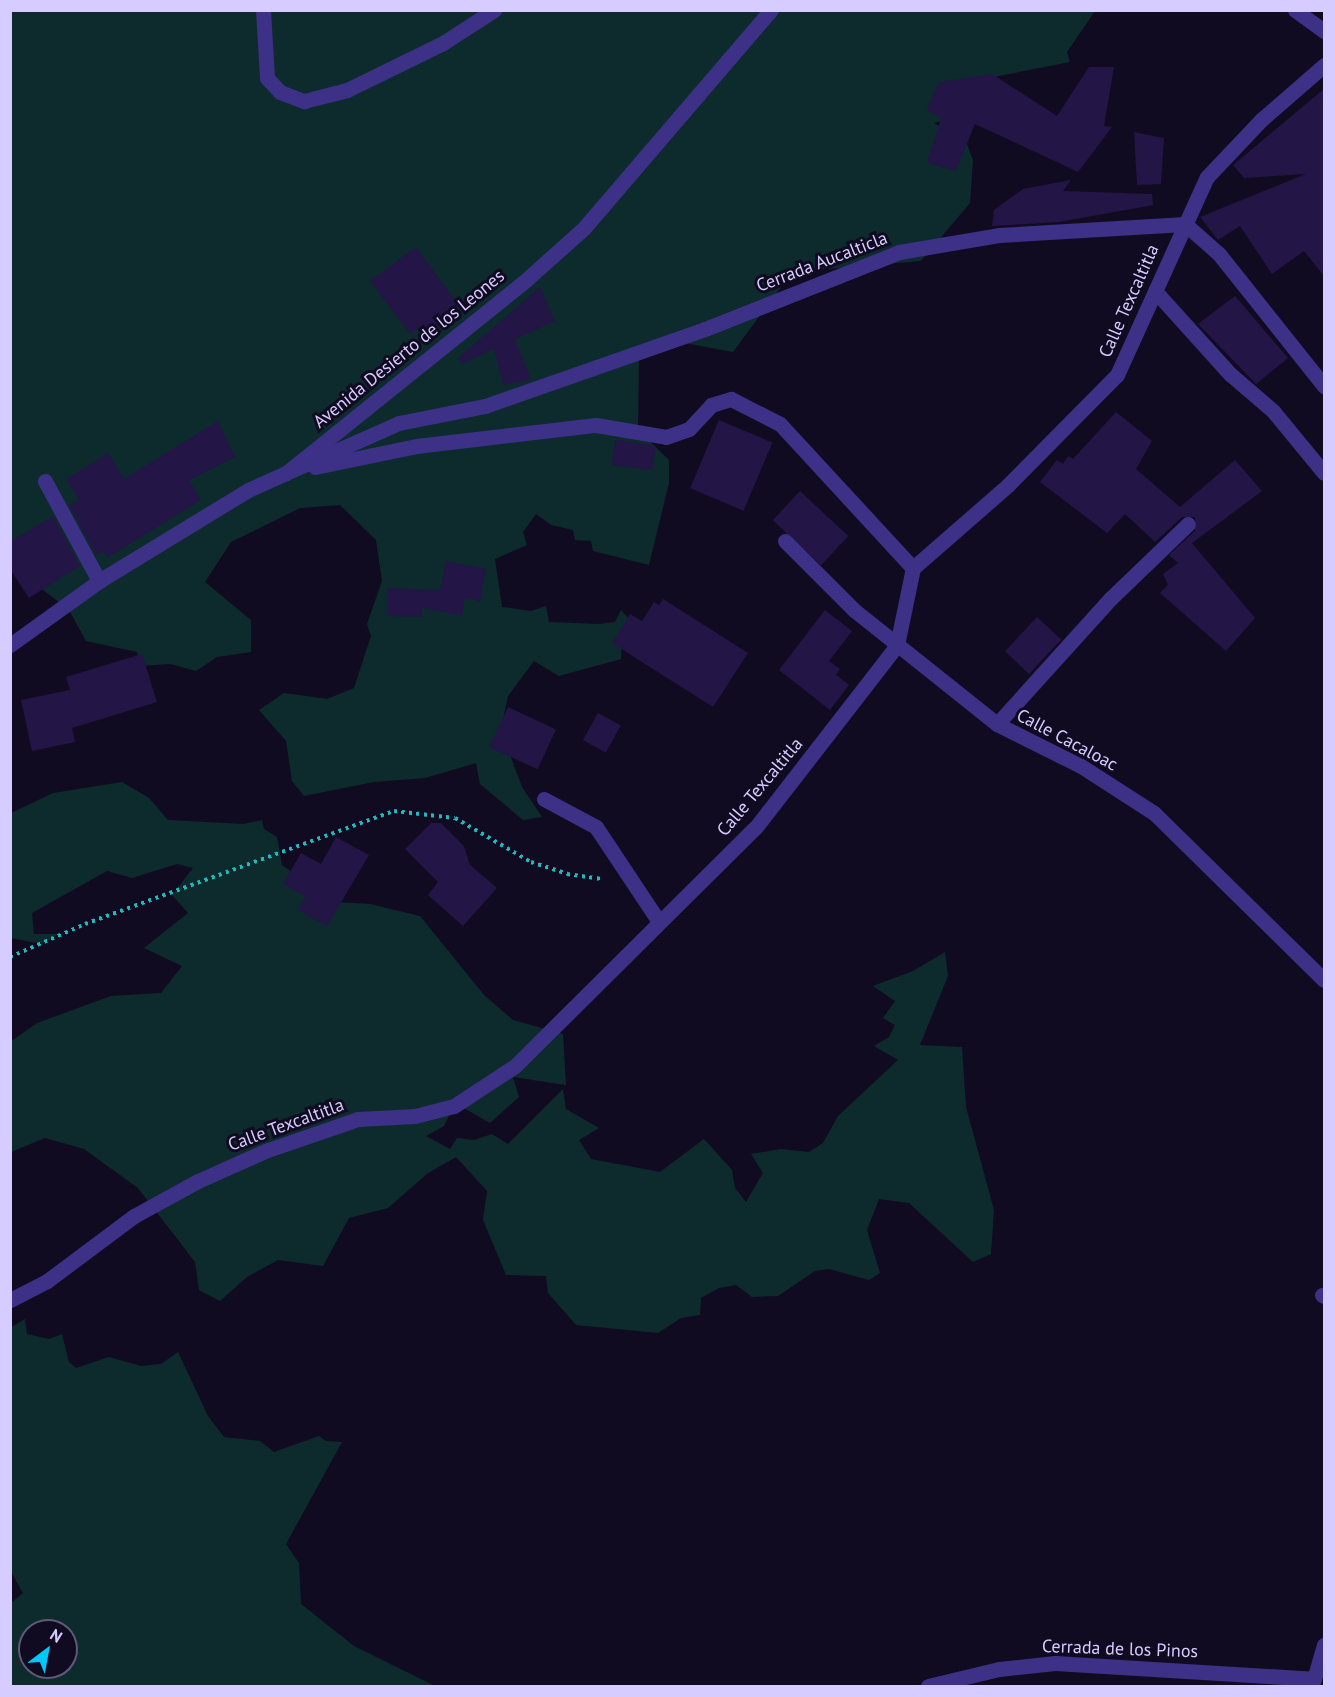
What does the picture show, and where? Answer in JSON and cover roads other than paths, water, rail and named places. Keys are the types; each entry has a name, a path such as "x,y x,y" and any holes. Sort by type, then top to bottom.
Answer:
{"street":[{"path":"263,10 267,78 280,92 304,101 347,90 443,43 494,10"},
{"name":"Avenida Desierto de los Leones","path":"10,645 99,581 248,490 286,474 584,228 771,10"},
{"path":"1295,10 1324,31"},
{"name":"Calle Texcaltitla","path":"10,1300 47,1281 134,1216 246,1159 358,1119 415,1116 454,1106 515,1066 756,827 897,645 913,568 1008,485 1117,375 1207,177 1222,158 1324,65"},
{"path":"1185,225 1219,254 1324,386"},
{"name":"Cerrada Aucalticla","path":"286,474 399,423 485,406 705,329 899,252 999,235 1185,225"},
{"path":"1155,291 1230,374 1273,411 1324,473"},
{"path":"286,474 416,446 596,425 666,437 689,429 711,405 731,399 780,424 913,568"},
{"path":"45,481 99,581"},
{"path":"997,724 1110,599 1188,524"},
{"name":"Calle Cacaloac","path":"785,541 897,645 997,724 1081,766 1154,813 1322,972"},
{"path":"544,799 596,827 659,922"},
{"path":"1313,1683 1324,1645"},
{"name":"Cerrada de los Pinos","path":"928,1686 999,1669 1055,1663 1313,1683"}]}
